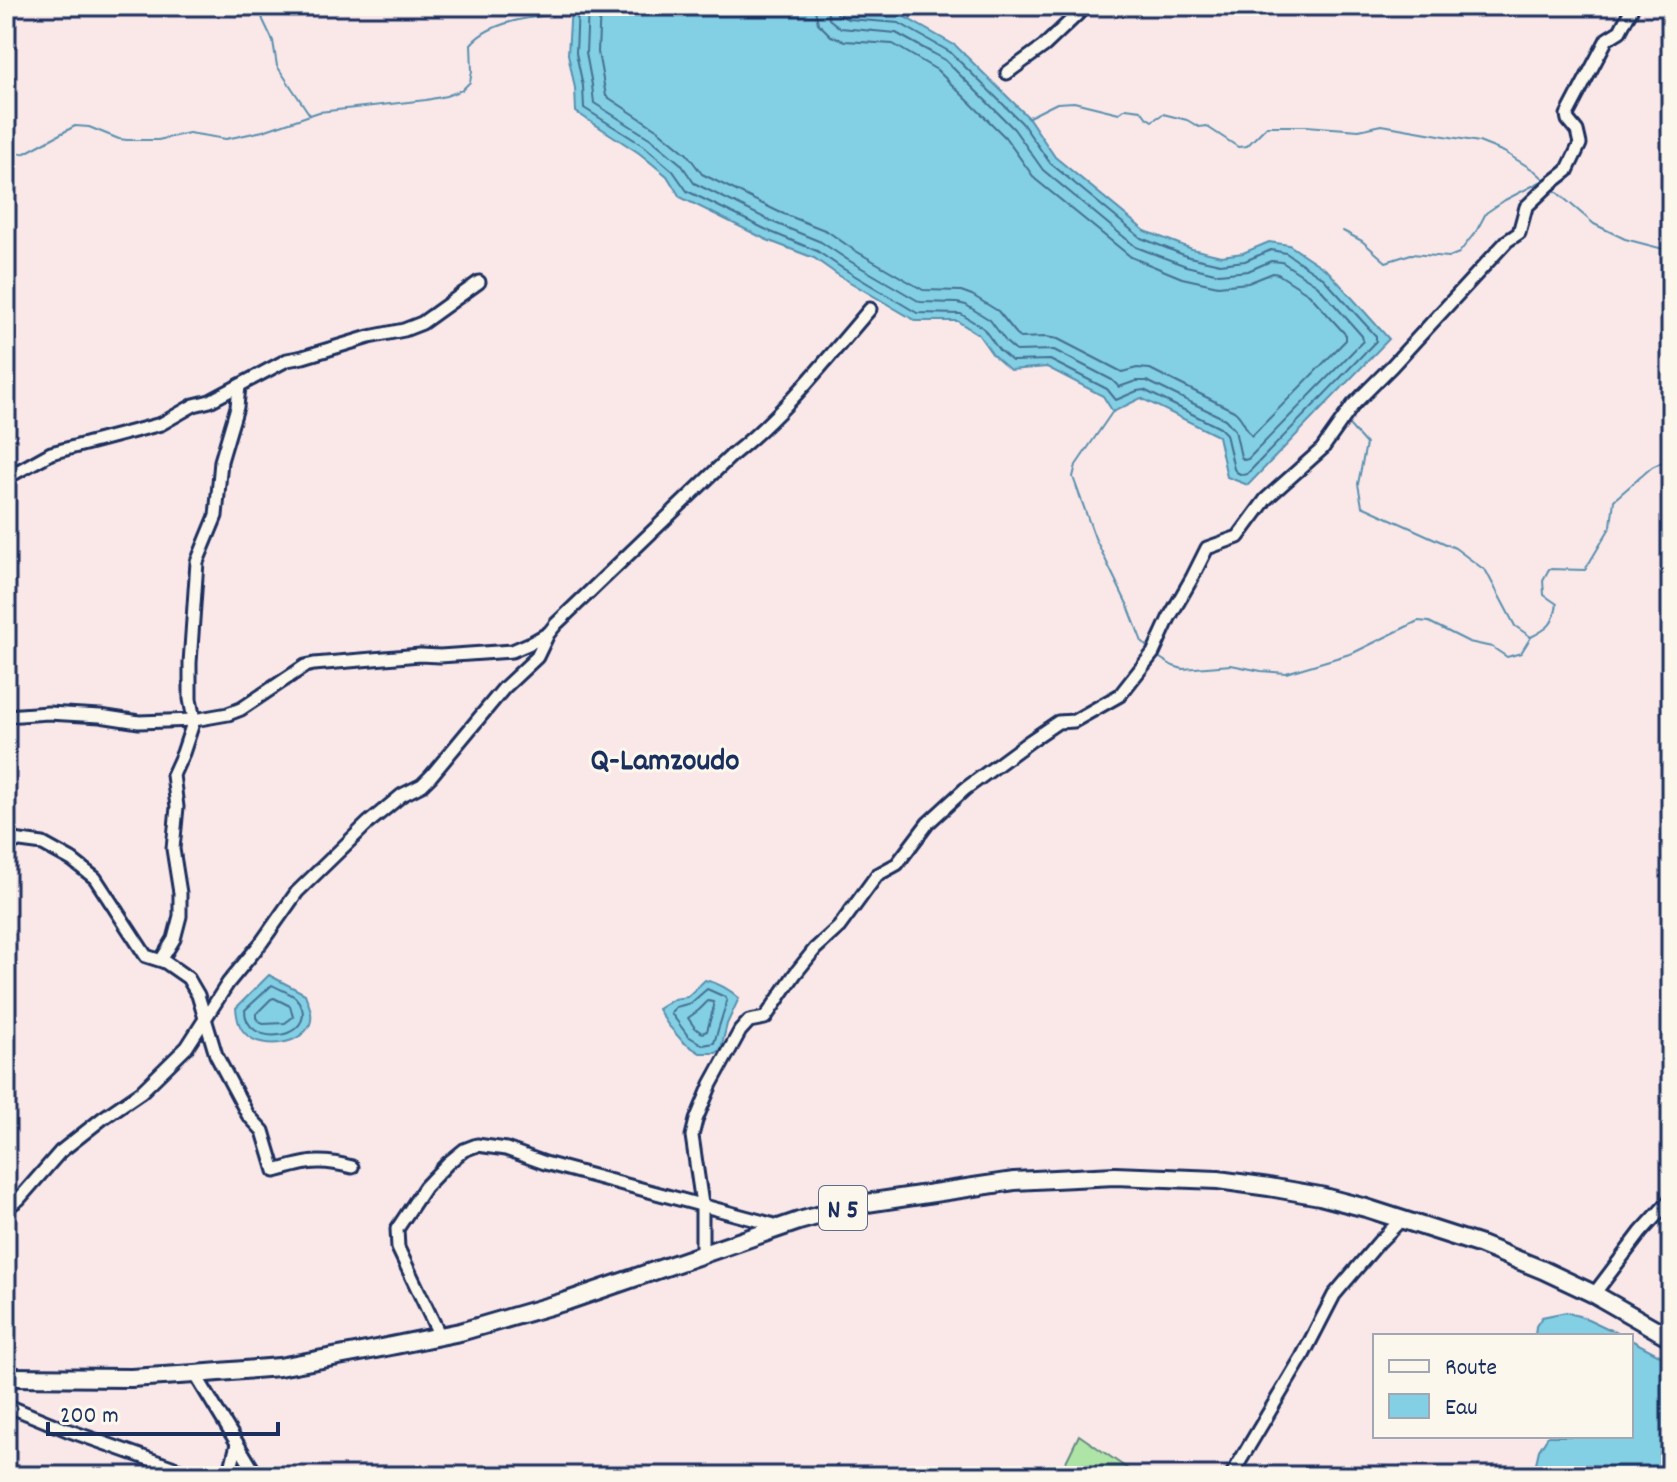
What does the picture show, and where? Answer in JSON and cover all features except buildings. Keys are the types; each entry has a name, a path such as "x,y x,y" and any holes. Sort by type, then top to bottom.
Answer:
{"highway":[{"name":"N 5","path":"6,1377 131,1378 279,1367 460,1332 567,1301 860,1204 1014,1181 1115,1176 1218,1180 1269,1187 1320,1196 1402,1219 1481,1245 1543,1270 1594,1294 1671,1338"}],"street":[{"path":"1007,73 1044,46 1086,6"},
{"path":"702,1254 702,1204 692,1136 711,1084 740,1031 749,1021 765,1018 795,974 815,949 839,927 877,875 897,864 928,823 965,789 1058,722 1074,721 1120,695 1153,653 1207,548 1238,537 1266,499 1322,449 1353,405 1507,241 1519,233 1526,207 1567,171 1580,144 1577,131 1567,115 1607,39 1620,31 1633,6"},
{"path":"6,478 51,453 161,424 287,360 422,323 479,282"},
{"path":"6,1208 19,1199 60,1152 141,1092 187,1047 228,983 297,892 368,823 431,776 504,688 537,657 556,624 788,404 870,309"},
{"path":"165,962 163,957 174,939 180,916 173,849 177,807 173,775 194,720 190,699 190,663 197,562 216,516 221,461 237,407 239,386"},
{"path":"6,716 48,713 139,722 194,720 241,709 305,666 420,655 512,651 548,634"},
{"path":"6,839 43,844 72,860 95,878 146,956 165,962 188,978 198,995 216,1055 248,1115 263,1131 275,1171 306,1162 334,1162 352,1167"},
{"path":"440,1336 398,1248 397,1229 425,1187 464,1150 477,1145 506,1149 545,1163 783,1227"},
{"path":"1594,1294 1641,1232 1671,1199"},
{"path":"1231,1476 1302,1357 1334,1295 1402,1219"},
{"path":"195,1374 257,1476"},
{"path":"6,1405 197,1476"},
{"path":"229,1476 237,1444"}],"green space":[{"path":"1079,1435 1138,1476 1059,1476"}],"water":[{"path":"571,6 837,6 848,11 901,15 956,46 1028,117 1055,157 1145,231 1192,249 1221,256 1243,253 1269,242 1289,245 1328,271 1389,339 1248,485 1227,477 1218,436 1141,398 1113,412 1103,396 1047,367 1010,370 993,355 978,334 957,321 916,321 814,258 767,240 680,197 667,176 639,153 576,112 568,54"},
{"path":"269,975 305,994 309,1005 310,1024 299,1037 282,1043 255,1040 239,1024 236,1008"},
{"path":"705,980 739,998 727,1024 721,1049 716,1053 700,1053 683,1042 658,1009 674,999 687,997"},
{"path":"1566,1312 1620,1334 1535,1334 1542,1317"},
{"path":"1633,1341 1671,1361 1671,1476 1533,1476 1539,1450 1547,1438 1633,1438"}],"waterway":[{"path":"260,6 273,41 277,66 310,115"},
{"path":"910,20 913,6"},
{"path":"6,154 25,153 75,126 89,127 127,140 158,140 189,133 226,139 263,131 319,112 446,96 462,90 470,82 471,44 480,36 518,20 572,14"},
{"path":"1027,118 1057,103 1074,102 1119,113 1126,108 1141,110 1152,121 1163,114 1187,120 1199,127 1206,126 1238,147 1247,146 1267,126 1359,130 1382,125 1479,142 1504,152 1545,180"},
{"path":"1343,231 1362,241 1386,262 1411,254 1449,257 1459,253 1486,213 1544,180"},
{"path":"1552,188 1594,224 1625,239 1671,251"},
{"path":"1113,411 1076,465 1073,477 1095,538 1142,642 1151,651"},
{"path":"1350,426 1366,444 1358,484 1362,506 1455,548 1486,571 1515,626 1531,637 1550,625 1556,611 1557,604 1544,595 1543,580 1549,569 1585,570 1611,526 1614,500 1652,467 1671,458"},
{"path":"1155,655 1183,669 1231,665 1286,673 1353,653 1418,621 1429,622 1469,642 1492,647 1507,657 1521,653 1531,637"}],"district":[{"name":"Q-Lamzoudo","path":"665,758"}]}
